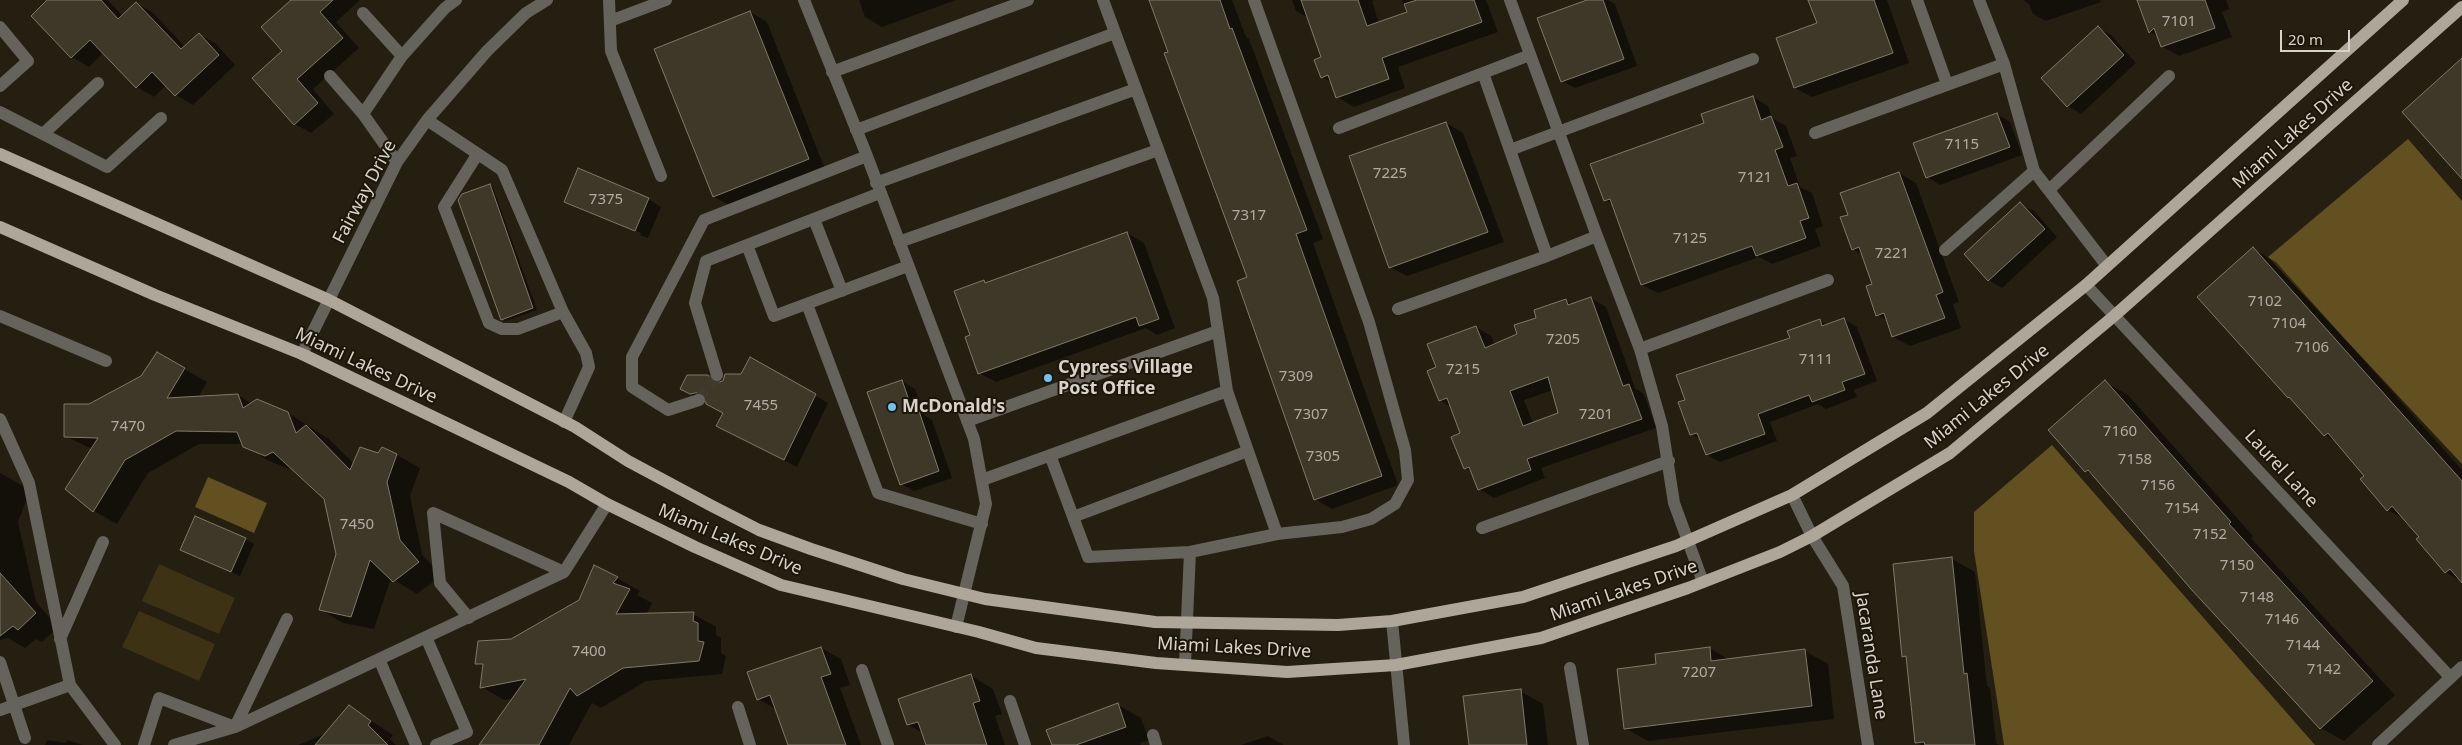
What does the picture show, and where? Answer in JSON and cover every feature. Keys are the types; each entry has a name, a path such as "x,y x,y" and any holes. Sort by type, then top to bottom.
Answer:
{"main road":[{"name":"Miami Lakes Drive","path":"0,154 330,300 564,422 628,461 759,530 903,579 986,600 1146,620 1338,625 1392,621 1524,597 1687,541 1792,495 1927,413 2086,285 2403,0"},
{"name":"Miami Lakes Drive","path":"0,227 155,295 302,354 569,482 607,504 695,547 781,585 956,626 1036,648 1185,664 1287,672 1396,665 1541,638 1704,582 1780,552 1812,536 1950,453 2114,316 2462,7"}],"street":[{"path":"363,114 402,56 442,4 456,0"},
{"name":"Fairway Drive","path":"302,354 397,162 427,120 487,51 526,13 547,0"},
{"path":"609,0 611,51 661,176"},
{"path":"610,21 666,0"},
{"path":"804,0 867,156 974,439 986,504 956,626"},
{"path":"832,72 1028,0"},
{"path":"1103,0 1212,298 1227,391 1277,534"},
{"path":"1050,455 1088,557 1190,552 1277,534 1342,527 1371,520 1395,504 1408,480 1405,450 1369,322 1254,0"},
{"path":"1510,0 1640,349 1662,426 1674,503 1704,582"},
{"path":"1917,0 1947,84"},
{"path":"1979,0 2004,64 2034,171 2107,266"},
{"path":"363,13 402,56"},
{"path":"0,27 28,61 0,86"},
{"path":"856,130 1115,33"},
{"path":"1339,128 1530,55"},
{"path":"1510,150 1753,59"},
{"path":"1815,132 2004,64"},
{"path":"1483,73 1547,256"},
{"path":"330,76 363,114 397,162"},
{"path":"2048,190 2169,76"},
{"path":"43,134 98,83"},
{"path":"716,374 695,303 706,261 814,219 878,188 1136,89"},
{"path":"0,112 107,167 161,118"},
{"path":"427,120 502,170 564,312 586,353 589,368 564,422"},
{"path":"899,242 1158,150"},
{"path":"477,155 444,207 489,323 502,329 518,329 564,312"},
{"path":"699,400 668,410 661,406 632,387 632,357 704,220 867,156"},
{"path":"1945,250 2034,171"},
{"path":"814,219 842,291"},
{"path":"1398,309 1547,256 1597,236"},
{"path":"747,245 774,316 908,266"},
{"path":"1640,349 1828,280"},
{"name":"Laurel Lane","path":"2086,285 2450,677"},
{"path":"807,304 878,493 982,524"},
{"path":"0,316 106,361"},
{"path":"967,421 1218,331"},
{"path":"982,480 1227,391"},
{"path":"0,419 29,483 70,685 115,745"},
{"path":"1073,517 1248,451"},
{"path":"1482,528 1668,461"},
{"name":"Jacaranda Lane","path":"1792,495 1812,536 1843,586 1868,745"},
{"path":"174,745 235,727 564,572 607,504"},
{"path":"469,618 440,582 434,512 564,572"},
{"path":"60,639 103,542"},
{"path":"1185,664 1190,552"},
{"path":"235,727 287,619"},
{"path":"1392,621 1404,745"},
{"path":"426,637 467,732 453,742 436,745"},
{"path":"379,659 416,745"},
{"path":"0,662 25,738"},
{"path":"2378,745 2462,667"},
{"path":"1570,668 1583,745"},
{"path":"862,670 888,745"},
{"path":"0,710 70,685"},
{"path":"144,745 160,698 235,727"},
{"path":"1010,701 1025,745"},
{"path":"738,707 750,745"}],"shaded area":[{"path":"2408,139 2462,201 2462,464 2268,257"},
{"path":"2052,445 2315,745 2004,745 1974,551 1974,512"},
{"path":"208,477 267,503 254,533 195,507"},
{"path":"159,564 235,598 219,634 142,601"},
{"path":"139,611 215,644 199,681 122,647"}],"building":[{"path":"47,0 101,0 118,19 136,2 181,49 199,33 219,55 175,96 152,72 136,88 90,40 71,58 31,16"},
{"path":"291,0 333,0 320,12 343,38 297,79 318,103 294,125 252,78 282,51 261,27"},
{"path":"1149,0 1220,0 1307,230 1296,234 1382,476 1314,500 1237,281 1247,277 1164,53 1168,52"},
{"path":"1301,0 1358,0 1367,26 1407,12 1404,4 1417,0 1474,0 1482,22 1382,58 1389,79 1336,98 1328,75 1321,78 1314,60 1321,57"},
{"path":"1587,0 1603,0 1624,59 1561,82 1537,18"},
{"path":"1808,0 1874,0 1893,53 1794,88 1776,38 1817,23"},
{"path":"2137,0 2205,0 2215,28 2161,47 2154,28 2149,33"},
{"path":"750,11 809,159 713,197 654,49"},
{"path":"2098,26 2124,55 2067,107 2041,78"},
{"path":"2462,58 2462,179 2402,112"},
{"path":"1753,96 1761,120 1771,116 1783,147 1775,150 1788,186 1797,183 1809,218 1800,221 1806,238 1756,256 1752,246 1641,285 1610,199 1604,201 1590,164 1704,123 1701,114"},
{"path":"1997,113 2010,147 1926,178 1913,143"},
{"path":"1446,122 1488,232 1389,268 1349,156"},
{"path":"578,168 649,198 635,231 564,202"},
{"path":"1899,172 1943,292 1936,295 1945,318 1892,337 1884,313 1876,316 1866,286 1872,284 1859,247 1852,250 1840,217 1848,215 1840,193"},
{"path":"490,184 533,308 501,320 458,200 462,194"},
{"path":"2020,202 2045,229 1988,281 1964,254"},
{"path":"1127,232 1159,319 1139,326 1136,317 978,374 965,337 970,335 954,291 984,280 985,283"},
{"path":"2253,247 2462,481 2462,583 2450,569 2445,573 2416,539 2419,537 2392,506 2387,511 2360,479 2364,476 2328,433 2324,436 2197,297"},
{"path":"1591,297 1623,386 1629,384 1642,419 1527,459 1531,470 1478,490 1469,467 1464,469 1451,437 1460,433 1447,398 1439,401 1427,371 1436,367 1427,344 1476,326 1485,348 1517,334 1514,325 1536,318 1534,310 1566,299 1568,305","holes":["1548,377 1558,413 1523,426 1510,391"]},
{"path":"1844,318 1865,374 1842,382 1845,390 1812,402 1809,395 1758,414 1765,434 1706,455 1697,433 1690,435 1678,402 1685,400 1676,375 1790,338 1787,331 1820,319 1822,326"},
{"path":"157,352 185,368 167,398 238,394 243,408 257,399 288,412 296,433 306,425 350,470 360,447 378,453 382,447 397,454 387,482 400,540 419,562 393,582 370,560 351,617 319,610 336,554 324,499 273,452 265,456 243,447 237,432 176,431 125,460 93,512 65,489 98,438 64,437 64,404 89,404 141,376"},
{"path":"750,357 816,394 784,460 716,426 723,413 706,404 705,394 700,392 690,394 680,389 687,375 708,375 711,381 716,383 723,381 725,374 741,374"},
{"path":"902,380 913,412 919,411 939,471 900,485 867,392"},
{"path":"2105,380 2231,522 2229,524 2373,681 2320,729 2191,589 2088,470 2085,472 2048,430"},
{"path":"195,516 246,538 231,572 180,550"},
{"path":"1952,557 1964,674 1967,673 1975,745 1925,745 1924,742 1915,743 1906,656 1902,657 1893,564"},
{"path":"594,565 618,577 613,583 630,589 616,614 694,612 693,621 698,623 698,641 704,642 699,661 623,668 577,696 570,688 539,745 479,745 526,679 480,688 483,664 475,664 478,641 511,639 579,600"},
{"path":"0,573 36,613 18,630 13,626 0,636"},
{"path":"821,647 831,674 821,677 846,745 788,745 770,695 757,700 747,672"},
{"path":"1710,647 1711,661 1805,649 1812,706 1624,729 1617,669 1656,664 1655,654"},
{"path":"971,674 980,701 973,703 987,745 926,745 918,722 907,725 898,699"},
{"path":"1521,689 1527,745 1469,745 1463,696"},
{"path":"1118,703 1126,727 1076,745 1052,745 1046,730"},
{"path":"349,705 371,721 368,725 388,745 315,745"}],"tunnel":[{"path":"699,400 717,375"}],"place":[{"name":"Cypress Village Post Office","path":"1048,378"},
{"name":"McDonald's","path":"892,407"}]}
